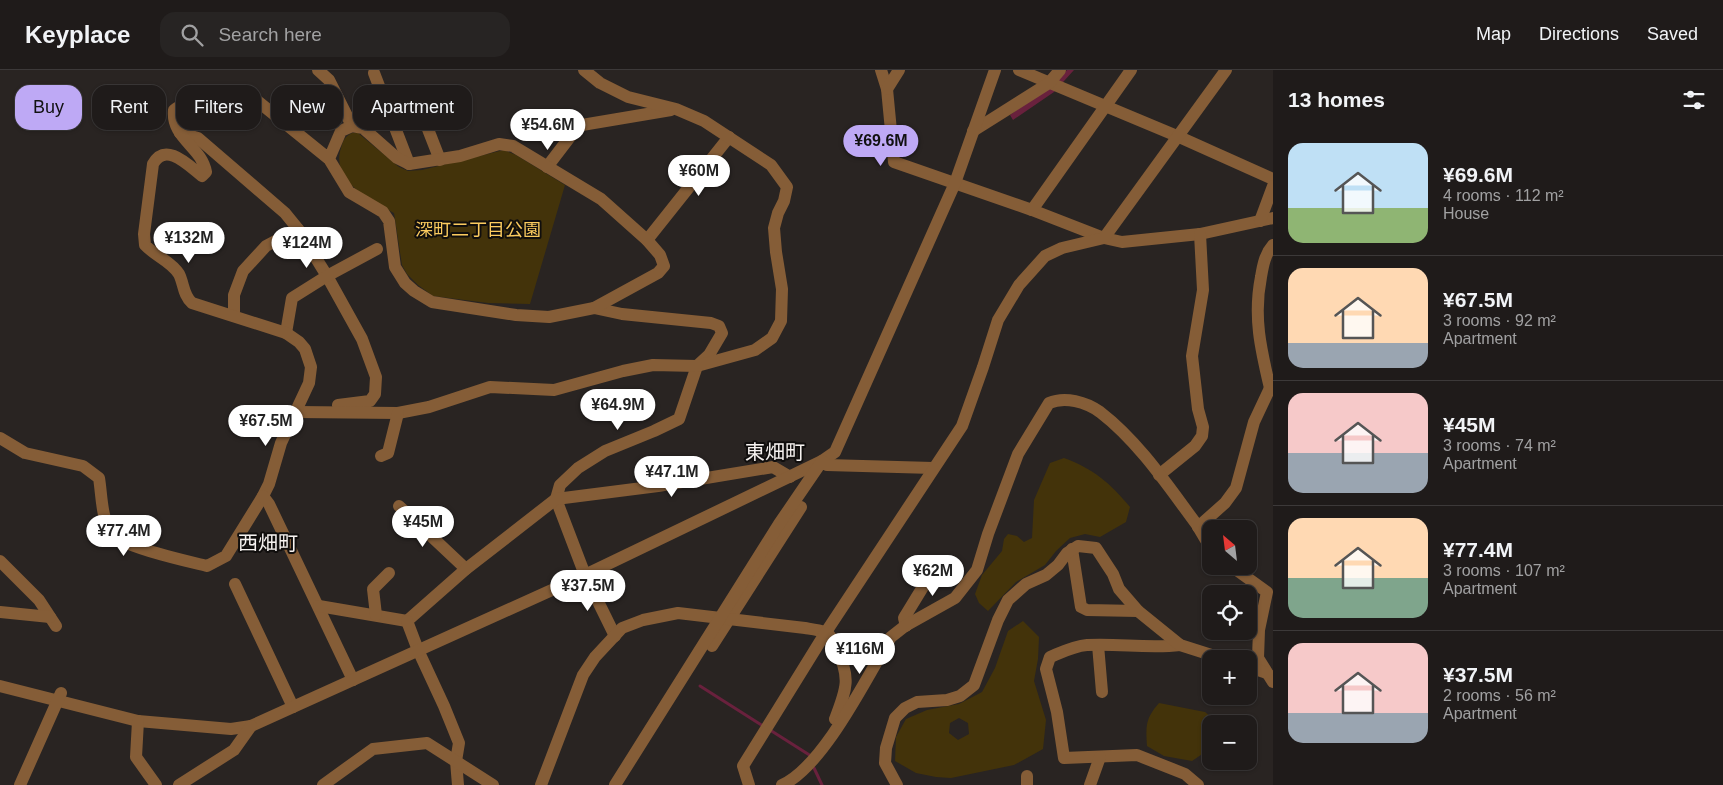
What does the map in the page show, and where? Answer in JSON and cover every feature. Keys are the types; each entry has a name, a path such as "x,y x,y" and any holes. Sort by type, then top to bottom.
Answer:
{"street":[{"path":"318,70 329,80 352,126"},
{"path":"297,412 398,412 429,407 490,387 554,390 653,365 697,366 756,350 772,338 781,321 782,289 774,228 787,187 771,165 704,121 676,109 628,97 600,83 584,70"},
{"path":"881,70 887,89 894,162 1032,210 1104,238 1122,242 1200,234 1273,218"},
{"path":"887,89 900,70"},
{"path":"615,785 825,463 835,452 954,183 996,70"},
{"path":"1019,70 1177,136 1273,179"},
{"path":"973,131 1049,82 1060,70"},
{"path":"1032,210 1131,70"},
{"path":"749,785 743,766 826,632 962,426 998,320 1019,285 1045,256 1062,248 1104,238 1226,70"},
{"path":"374,74 409,164"},
{"path":"0,438 25,453 83,466 99,478 105,521 113,537 179,560 208,566 226,556 269,484 282,443 309,383 310,367 305,349 286,333 192,302 187,298 179,274 171,265 145,245 144,234 153,164 156,158 163,155 175,155 202,176 206,172 204,163 175,126 174,110 181,104 234,90 245,90 329,159 349,192 383,212 389,221 395,267 405,283 432,302 516,315 549,317 594,308 658,273 664,266 660,255 647,240 601,199 513,146 499,144 440,160 409,164 397,158 363,128 352,126 341,131 329,159"},
{"path":"547,166 576,129 582,125 676,109"},
{"path":"428,130 440,160"},
{"path":"180,133 198,138 285,213 298,229 327,276 362,339 376,377 375,394 370,401 333,406 318,411"},
{"path":"647,240 729,137"},
{"path":"1260,221 1273,186"},
{"path":"234,316 234,295 243,272 266,246 298,229"},
{"path":"1159,475 1196,446 1202,436 1203,427 1198,409 1192,356 1203,290 1200,234"},
{"path":"1198,528 1225,504 1236,488 1254,422 1271,387 1261,351 1257,320 1259,289 1264,264 1268,250 1273,245"},
{"path":"286,333 292,298 327,276 377,249"},
{"path":"594,308 630,314 711,322 719,326 722,333 709,355 697,366 679,419 654,432 605,451 578,468 560,485 556,499 585,575 615,636"},
{"path":"782,785 789,782 806,768 834,733 891,637 906,626 955,598 977,570 991,525 1018,454 1049,403 1057,400 1067,400 1098,411 1122,432 1159,475 1202,534"},
{"path":"381,456 388,453 398,412"},
{"path":"0,686 59,697 138,721 231,730 252,726 585,575 790,477 825,463 933,468"},
{"path":"407,621 466,569 556,499 658,486 773,467 790,477"},
{"path":"263,496 269,504 319,606 353,680"},
{"path":"399,506 466,569"},
{"path":"896,785 885,763 886,748 895,718 905,708 917,702 947,700 960,696 974,685 998,620 1008,600 1026,584 1046,575 1072,549 1078,546 1085,545 1096,548 1113,574 1119,589 1138,611 1180,645"},
{"path":"1072,549 1081,607 1087,610 1138,611"},
{"path":"0,560 39,600 53,622 0,612"},
{"path":"906,626 904,618 938,564"},
{"path":"376,616 373,589 390,574"},
{"path":"1243,575 1267,592 1260,630 1258,658 1271,673"},
{"path":"235,584 293,707"},
{"path":"319,606 407,621"},
{"path":"541,785 583,675 595,657 622,628 643,620 678,613 826,632 832,638 843,662 847,678 844,696 834,721 834,733"},
{"path":"625,785 724,619"},
{"path":"407,621 459,743 456,761 458,785"},
{"path":"1198,785 1185,774 1137,755 1064,758 1057,712 1046,669 1050,657 1063,651 1086,645 1147,647 1180,645 1202,652"},
{"path":"1098,645 1102,692"},
{"path":"1257,669 1271,673"},
{"path":"20,785 59,697"},
{"path":"138,721 136,757 156,785"},
{"path":"179,785 234,750 252,726"},
{"path":"323,785 373,749 427,743 493,785"},
{"path":"1090,785 1100,757"}],"green space":[{"name":"深町二丁目公園","path":"352,133 358,133 399,167 408,171 422,170 504,150 516,155 565,185 530,304 488,303 433,296 418,285 407,274 402,265 394,213 355,188 347,180 342,170 339,160 341,148 344,139"},
{"path":"1064,458 1093,472 1115,491 1130,507 1126,522 1100,537 1085,534 1070,538 1045,565 1016,582 988,611 979,603 975,594 982,575 1002,551 1004,539 1008,534 1017,536 1024,542 1032,538 1034,500 1050,463"},
{"path":"1023,621 1039,637 1034,681 1046,720 1043,749 1014,765 951,778 916,773 895,761 896,737 906,719 927,710 959,704 982,692 995,668 1008,631","holes":["959,718 968,723 969,734 958,740 949,733 950,723"]},
{"path":"1159,703 1205,712 1208,715 1202,715 1202,754 1192,761 1164,756 1147,746 1147,723"}],"shaded area":[{"path":"1067,70 1074,70 1054,92 1013,120 1010,115 1060,78"}],"waterway":[{"path":"700,686 763,726"},
{"path":"770,730 811,756"},
{"path":"814,768 822,785"}],"district":[{"name":"東畑町","path":"775,452"},
{"name":"西畑町","path":"268,543"}]}
